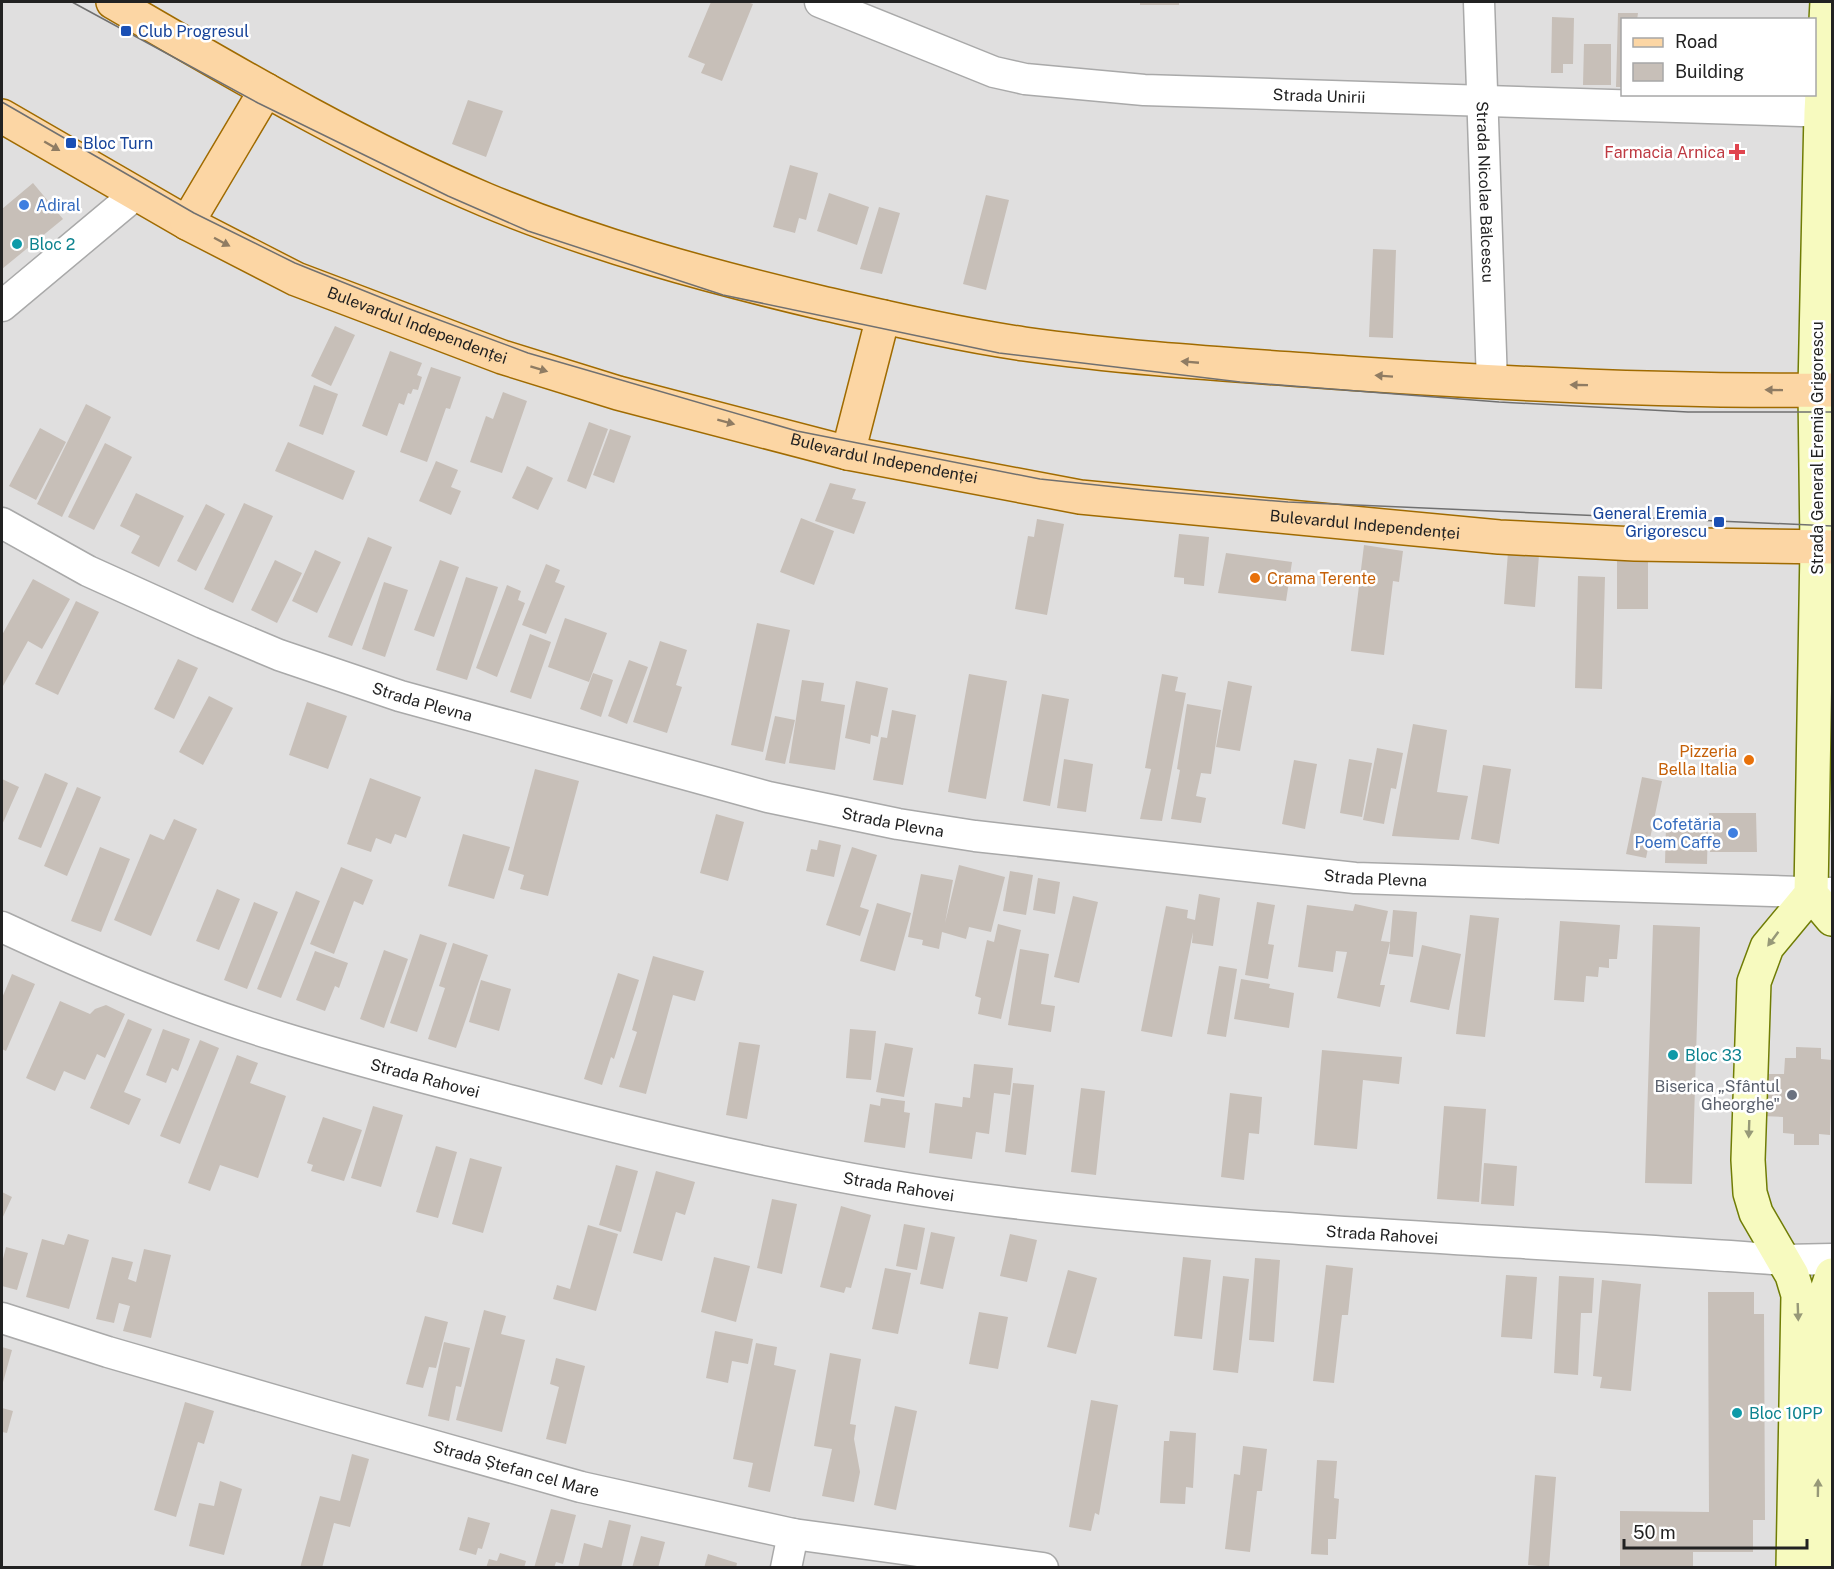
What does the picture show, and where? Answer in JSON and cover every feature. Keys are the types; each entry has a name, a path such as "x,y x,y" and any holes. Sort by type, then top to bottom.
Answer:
{"main road":[{"path":"113,2 266,90 405,164 490,201 590,239 730,281 883,317 1024,344 1119,354 1492,383 1824,390"},
{"path":"187,223 266,90"},
{"name":"Bulevardul Independenței","path":"2,116 187,223 296,279 502,357 618,393 848,453 1080,497 1499,537 1635,544 1825,547"},
{"path":"848,453 883,317"}],"street":[{"name":"Strada Unirii","path":"820,2 994,72 1025,80 1144,90 1827,112"},
{"name":"Strada Nicolae Bălcescu","path":"1479,2 1492,383"},
{"name":"Strada General Eremia Grigorescu","path":"1822,894 1827,2"},
{"path":"2,306 136,194"},
{"name":"Strada Plevna","path":"2,523 88,571 203,623 279,655 400,696 768,797 898,825 975,837 1355,878 1822,894"},
{"path":"1793,1568 1799,1320 1797,1295 1792,1275 1756,1213 1748,1176 1754,982 1767,947 1822,894 1833,919"},
{"name":"Strada Rahovei","path":"2,927 125,981 284,1038 626,1131 847,1178 992,1200 1126,1216 1304,1230 1784,1260 1833,1259"},
{"path":"1817,1568 1826,1293 1833,1275"},
{"name":"Strada Ștefan cel Mare","path":"2,1318 302,1409 581,1487 793,1534 1043,1568"},
{"path":"786,1568 793,1534"}],"shaded area":[{"path":"2,2 1832,2 1832,1567 2,1567"}],"building":[{"path":"711,2 753,4 722,81 701,73 705,64 688,57"},
{"path":"1140,2 1179,2 1179,5 1140,5"},
{"path":"1618,13 1638,13 1637,18 1621,18 1621,87 1616,87"},
{"path":"1552,17 1574,18 1573,64 1563,64 1563,73 1551,73"},
{"path":"1584,44 1611,44 1611,85 1583,85"},
{"path":"468,100 503,111 486,157 452,144"},
{"path":"790,165 818,173 806,220 799,218 795,233 773,227"},
{"name":"Bloc 2","path":"33,183 63,219 2,269 2,209"},
{"path":"829,193 869,207 857,245 817,231"},
{"path":"986,195 1009,200 986,290 963,284"},
{"path":"879,207 900,213 882,274 860,269"},
{"path":"1373,249 1396,250 1393,338 1369,337"},
{"path":"335,326 355,335 331,386 311,376"},
{"path":"390,351 422,363 417,375 422,377 418,390 413,389 411,394 408,393 404,405 399,403 387,436 362,426"},
{"path":"431,367 461,377 450,409 446,408 427,462 400,452"},
{"path":"314,385 338,394 323,435 299,426"},
{"path":"503,392 527,401 502,473 470,462 486,416 493,419"},
{"path":"86,404 111,417 62,517 37,504"},
{"path":"589,422 608,429 586,489 567,481"},
{"path":"40,428 66,442 36,500 9,486"},
{"path":"610,429 631,436 614,483 593,475"},
{"path":"288,442 355,471 343,500 275,471"},
{"path":"105,443 132,457 94,530 68,517"},
{"path":"436,461 458,470 451,487 461,491 451,515 419,501"},
{"path":"527,466 553,478 538,510 512,498"},
{"path":"830,483 856,489 852,499 866,502 854,534 815,521"},
{"path":"136,493 184,516 159,567 131,553 140,536 120,526"},
{"path":"244,503 273,516 233,603 204,589"},
{"path":"206,504 225,514 196,571 177,561"},
{"path":"801,518 834,531 814,585 780,572"},
{"path":"1037,519 1064,524 1047,615 1015,609 1028,536 1034,537"},
{"path":"1179,534 1209,537 1204,586 1184,584 1184,578 1174,577"},
{"path":"368,537 392,547 352,646 328,637"},
{"path":"1364,545 1403,551 1399,582 1393,581 1384,655 1351,651"},
{"path":"315,550 341,562 317,613 292,601"},
{"path":"1508,552 1539,555 1535,607 1504,604"},
{"name":"Crama Terente","path":"1226,553 1292,562 1286,601 1218,593"},
{"path":"1617,557 1648,558 1648,609 1617,609"},
{"path":"275,560 302,573 277,623 251,610"},
{"path":"440,560 459,567 434,637 414,630"},
{"path":"546,564 560,570 555,582 565,586 546,634 522,625"},
{"path":"1578,576 1605,577 1602,689 1575,688"},
{"path":"466,577 498,587 467,680 436,670"},
{"path":"33,579 70,599 42,649 28,641 3,686 2,635"},
{"path":"384,582 408,590 385,657 362,649"},
{"path":"507,585 521,591 518,600 525,603 497,677 476,668"},
{"path":"76,601 99,612 58,695 35,684"},
{"path":"565,618 607,633 589,682 548,667"},
{"path":"757,623 790,630 763,752 731,745"},
{"path":"530,634 551,642 531,699 510,692"},
{"path":"660,641 687,650 676,685 682,687 667,733 633,722"},
{"path":"178,659 198,668 174,719 154,709"},
{"path":"629,660 648,667 627,724 608,716"},
{"path":"593,673 613,680 601,717 580,709"},
{"path":"969,674 1007,681 986,799 948,792"},
{"path":"1162,674 1178,677 1175,691 1186,693 1162,821 1140,819 1151,769 1145,768"},
{"path":"802,680 824,683 821,701 845,705 835,770 789,763"},
{"path":"856,681 888,688 878,737 871,735 870,744 845,738"},
{"path":"1228,681 1252,686 1240,751 1216,747"},
{"path":"1042,694 1069,699 1050,806 1023,801"},
{"path":"209,696 233,708 203,765 179,752"},
{"path":"307,702 347,716 328,769 289,755"},
{"path":"1187,704 1221,710 1211,774 1201,773 1196,796 1206,798 1201,823 1171,819 1180,770 1177,769"},
{"path":"892,710 916,715 903,785 873,780 881,737 887,738"},
{"path":"775,716 795,720 785,764 765,760"},
{"path":"1413,724 1447,730 1437,792 1468,796 1459,840 1392,836"},
{"path":"1377,748 1403,753 1396,789 1391,788 1384,824 1363,820"},
{"path":"1064,759 1093,764 1086,812 1057,808"},
{"path":"1349,759 1372,763 1362,817 1340,813"},
{"path":"1294,760 1317,764 1305,829 1282,824"},
{"path":"1483,765 1511,769 1499,844 1471,839"},
{"path":"535,769 579,781 548,896 520,889 524,875 508,870"},
{"path":"45,773 68,783 41,848 18,839"},
{"path":"1642,777 1662,781 1646,858 1626,854"},
{"path":"370,778 421,797 406,838 395,834 391,844 376,838 371,852 347,844"},
{"path":"2,779 19,787 2,825"},
{"path":"77,787 101,797 67,876 44,866"},
{"name":"Cofetăria Poem Caffe","path":"1709,813 1756,813 1757,852 1710,852"},
{"path":"716,814 744,822 728,881 700,873"},
{"path":"174,819 197,829 151,936 114,920 150,834 164,840"},
{"path":"1666,825 1708,826 1707,864 1665,863"},
{"path":"463,834 510,847 494,899 448,886"},
{"path":"819,840 841,845 834,877 806,871 811,849 817,850"},
{"path":"100,847 130,859 101,932 71,921"},
{"path":"852,847 877,855 860,907 869,910 860,936 826,925"},
{"path":"959,865 1005,877 991,932 969,927 966,939 942,932 939,949 922,945 923,940 908,937 921,874 953,880 945,923"},
{"path":"341,867 373,880 363,905 354,901 334,954 310,944"},
{"path":"1010,871 1033,875 1026,915 1003,911"},
{"path":"1038,878 1060,882 1055,914 1033,910"},
{"path":"217,889 240,899 219,950 196,941"},
{"path":"296,891 320,901 281,998 257,989"},
{"path":"1199,894 1220,898 1213,946 1192,943 1193,932 1172,1037 1141,1031 1166,906 1188,910 1187,918 1195,920"},
{"path":"1073,896 1098,902 1079,983 1054,977"},
{"path":"254,902 278,912 247,989 224,980"},
{"path":"1257,902 1275,905 1268,944 1274,945 1268,979 1245,975"},
{"path":"877,903 911,913 895,971 860,961"},
{"path":"1355,904 1388,911 1381,941 1390,942 1380,985 1385,985 1380,1007 1337,998 1347,952 1336,951 1333,972 1298,967 1307,905 1353,911"},
{"path":"1393,910 1417,912 1413,957 1389,954"},
{"path":"1470,915 1499,918 1485,1037 1456,1034"},
{"path":"1560,921 1620,925 1617,959 1609,959 1609,968 1599,967 1598,977 1586,976 1584,1002 1554,1000"},
{"path":"998,924 1021,930 1001,1019 978,1014 981,998 975,996 987,940 994,942"},
{"name":"Bloc 33","path":"1653,925 1700,927 1692,1184 1645,1183"},
{"path":"420,934 447,943 417,1032 390,1023"},
{"path":"453,943 488,955 456,1048 428,1039 445,988 439,986"},
{"path":"1422,945 1461,954 1449,1010 1410,1002"},
{"path":"1020,949 1049,954 1041,1004 1055,1006 1051,1032 1008,1025"},
{"path":"384,950 408,959 384,1028 360,1019"},
{"path":"315,951 348,963 339,988 335,986 325,1011 296,1000"},
{"path":"653,956 704,971 695,1001 673,995 646,1094 619,1087 637,1032 632,1030"},
{"path":"1219,966 1237,969 1226,1037 1207,1034"},
{"path":"618,973 639,980 614,1059 611,1057 602,1085 584,1079"},
{"path":"12,974 35,984 6,1051 2,1049 2,998"},
{"path":"1241,979 1270,984 1269,988 1294,993 1289,1028 1234,1019"},
{"path":"481,980 511,989 499,1031 469,1022"},
{"path":"60,1001 90,1014 95,1009 106,1005 125,1014 105,1058 97,1054 85,1080 64,1071 55,1091 26,1078"},
{"path":"128,1019 152,1029 124,1092 141,1099 129,1125 90,1108"},
{"path":"163,1029 190,1039 178,1071 172,1068 166,1083 146,1075"},
{"path":"850,1029 876,1031 871,1080 846,1078"},
{"path":"200,1040 219,1048 180,1144 160,1136"},
{"path":"739,1042 760,1045 747,1119 726,1115"},
{"path":"885,1043 913,1048 904,1097 876,1092"},
{"name":"Biserica „Sfântul Gheorghe\"","path":"1796,1047 1821,1048 1821,1059 1832,1060 1830,1135 1819,1134 1819,1145 1794,1145 1794,1134 1783,1133 1783,1117 1762,1116 1763,1074 1784,1074 1785,1058 1796,1058"},
{"path":"1322,1050 1402,1057 1399,1084 1363,1080 1357,1149 1314,1145"},
{"path":"237,1055 258,1063 250,1083 286,1096 258,1178 220,1165 210,1191 188,1183"},
{"path":"974,1064 1013,1068 1010,1095 994,1093 989,1134 976,1132 972,1159 929,1153 935,1103 962,1107 963,1097 970,1098"},
{"path":"1013,1083 1034,1085 1026,1155 1005,1152"},
{"path":"1081,1088 1105,1091 1096,1175 1071,1172"},
{"path":"1230,1093 1262,1097 1259,1134 1249,1133 1244,1180 1221,1177"},
{"path":"881,1098 905,1101 904,1112 910,1113 905,1148 864,1142 870,1104 880,1106"},
{"path":"373,1106 403,1115 381,1187 351,1178"},
{"path":"1444,1106 1486,1109 1479,1202 1437,1199"},
{"path":"323,1117 362,1130 344,1181 311,1171 313,1165 307,1163"},
{"path":"436,1146 457,1152 438,1218 416,1212"},
{"path":"470,1158 502,1167 483,1233 452,1224"},
{"path":"1484,1163 1517,1166 1514,1206 1481,1204"},
{"path":"616,1165 638,1171 621,1232 599,1225"},
{"path":"656,1171 695,1182 685,1215 676,1212 662,1261 633,1253"},
{"path":"2,1192 12,1197 2,1219"},
{"path":"772,1199 797,1204 782,1274 757,1268"},
{"path":"841,1206 871,1215 851,1288 846,1287 844,1293 820,1287"},
{"path":"904,1224 925,1228 917,1270 896,1266"},
{"path":"588,1225 618,1234 596,1311 553,1299 557,1285 570,1289"},
{"path":"931,1232 955,1237 943,1289 920,1284"},
{"path":"68,1234 89,1240 69,1309 26,1297 42,1239 64,1245"},
{"path":"1010,1234 1037,1240 1027,1282 1000,1276"},
{"path":"6,1247 28,1253 17,1290 2,1286 2,1263"},
{"path":"144,1249 171,1255 151,1338 123,1331 130,1306 119,1303 114,1323 96,1319 112,1257 133,1262 128,1279 136,1282"},
{"path":"714,1257 750,1266 736,1322 701,1312"},
{"path":"1183,1257 1211,1260 1202,1339 1174,1336"},
{"path":"1255,1258 1280,1260 1274,1342 1249,1340"},
{"path":"1326,1265 1353,1268 1348,1315 1342,1315 1334,1383 1313,1381"},
{"path":"885,1268 911,1273 898,1334 872,1329"},
{"path":"1068,1270 1097,1278 1076,1354 1047,1347"},
{"path":"1506,1275 1537,1277 1532,1339 1501,1337"},
{"path":"1223,1276 1249,1279 1238,1373 1213,1370"},
{"path":"1559,1276 1594,1278 1592,1313 1581,1313 1578,1375 1554,1373"},
{"path":"1602,1280 1641,1284 1631,1391 1600,1388 1602,1377 1593,1376"},
{"name":"Bloc 10PP","path":"1708,1292 1754,1292 1754,1314 1764,1314 1765,1520 1753,1520 1753,1552 1693,1552 1693,1566 1620,1566 1620,1511 1709,1512"},
{"path":"484,1310 506,1316 501,1334 525,1340 502,1432 456,1420"},
{"path":"979,1312 1008,1317 998,1369 969,1364"},
{"path":"425,1316 448,1322 436,1368 429,1367 423,1388 406,1384"},
{"path":"715,1331 753,1339 748,1364 732,1361 728,1383 706,1378"},
{"path":"444,1342 470,1348 461,1387 456,1386 449,1421 428,1416"},
{"path":"756,1343 777,1347 774,1365 796,1370 770,1492 748,1487 753,1463 733,1459"},
{"path":"2,1347 12,1350 2,1386"},
{"path":"830,1353 861,1359 850,1424 856,1425 854,1439 860,1472 854,1502 822,1496 832,1449 814,1446"},
{"path":"556,1358 585,1366 566,1444 546,1439 559,1387 550,1384"},
{"path":"1091,1400 1118,1405 1099,1515 1095,1513 1091,1531 1069,1527"},
{"path":"185,1402 214,1411 204,1444 198,1442 176,1517 154,1510"},
{"path":"895,1406 917,1411 896,1510 874,1505"},
{"path":"2,1408 13,1411 7,1433 2,1432"},
{"path":"1170,1431 1196,1433 1193,1488 1186,1487 1185,1504 1160,1503 1164,1441 1169,1441"},
{"path":"1243,1446 1267,1449 1262,1491 1257,1491 1250,1552 1225,1549 1234,1474 1240,1475"},
{"path":"352,1454 369,1459 350,1527 334,1523 322,1568 300,1568 320,1496 340,1501"},
{"path":"1317,1460 1337,1461 1334,1498 1339,1499 1336,1539 1328,1539 1328,1555 1311,1554"},
{"path":"1535,1475 1556,1477 1549,1567 1528,1565"},
{"path":"220,1481 242,1489 224,1555 189,1546 199,1503 214,1506"},
{"path":"551,1509 576,1515 563,1564 556,1562 554,1568 534,1568"},
{"path":"468,1517 490,1523 482,1549 478,1548 476,1555 459,1550"},
{"path":"609,1520 631,1525 621,1568 578,1568 584,1543 602,1548"},
{"path":"641,1536 665,1542 658,1568 632,1568"},
{"path":"500,1553 526,1561 524,1568 486,1568 489,1559 497,1561"},
{"path":"708,1554 737,1563 736,1568 704,1568"}],"tram line":[{"path":"72,2 258,103 448,196 528,231 723,295 999,353 1240,382 1499,402 1688,412 1832,412"},
{"path":"2,102 194,213 295,263 528,353 797,431 1040,479 1144,490 1288,502 1832,526"}],"place":[{"name":"Club Progresul","path":"126,31"},
{"name":"Bloc Turn","path":"71,143"},
{"name":"Farmacia Arnica","path":"1737,152"},
{"name":"Adiral","path":"24,205"},
{"name":"Bloc 2","path":"17,244"},
{"name":"General Eremia Grigorescu","path":"1719,522"},
{"name":"Crama Terente","path":"1255,578"},
{"name":"Pizzeria Bella Italia","path":"1749,760"},
{"name":"Cofetăria Poem Caffe","path":"1733,833"},
{"name":"Bloc 33","path":"1673,1055"},
{"name":"Biserica „Sfântul Gheorghe\"","path":"1792,1095"},
{"name":"Bloc 10PP","path":"1737,1413"}]}
